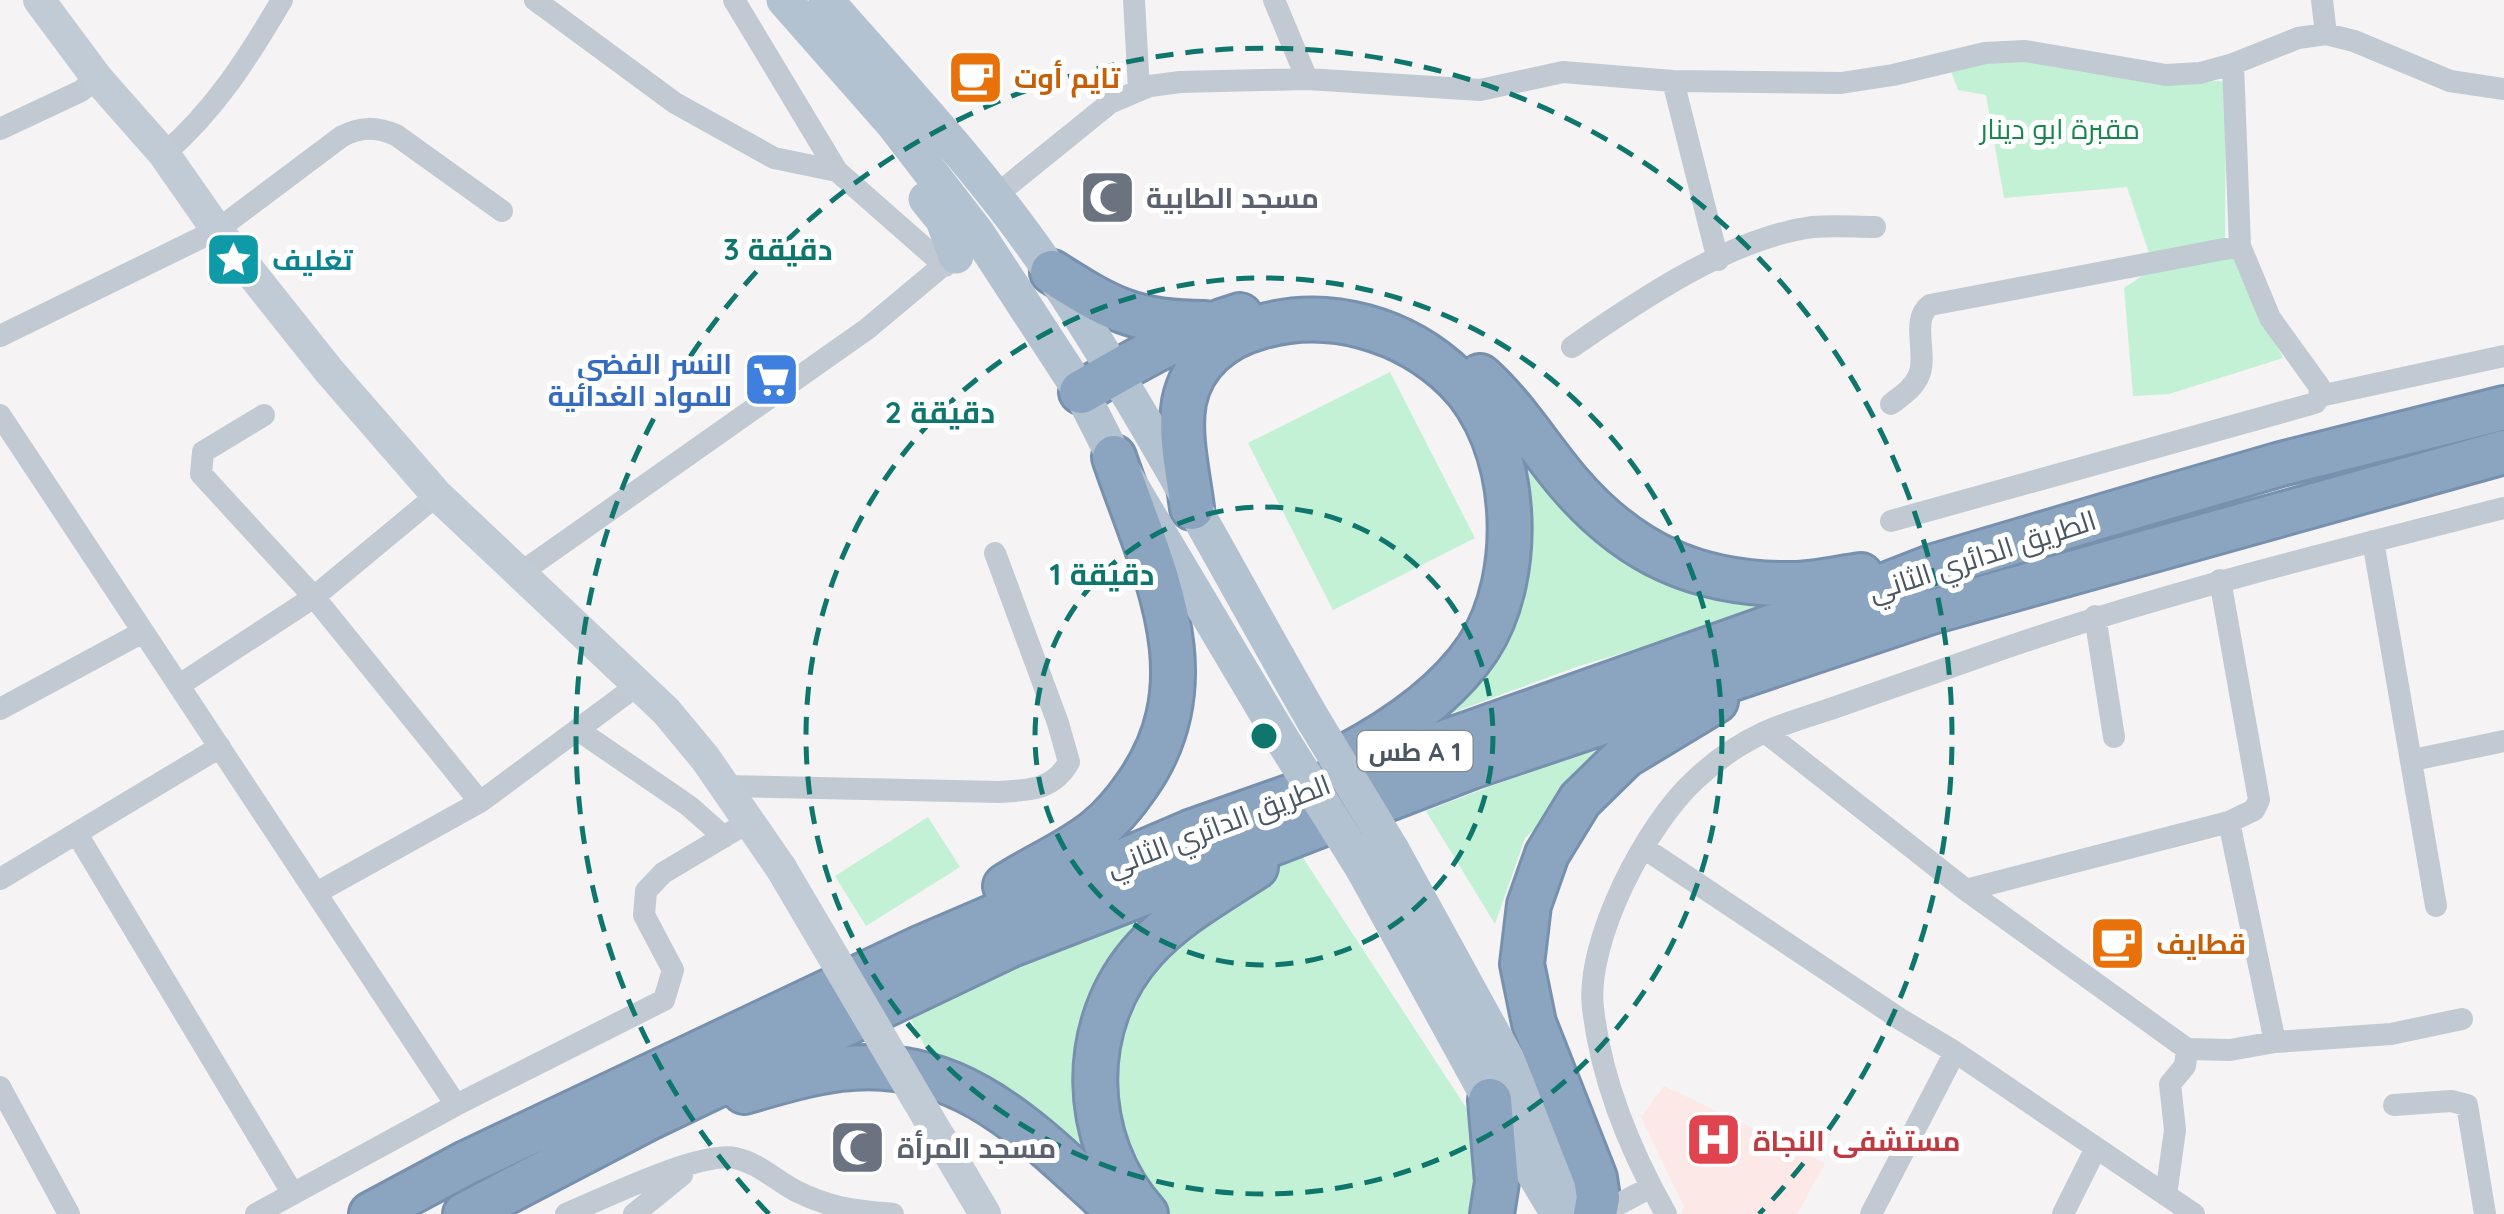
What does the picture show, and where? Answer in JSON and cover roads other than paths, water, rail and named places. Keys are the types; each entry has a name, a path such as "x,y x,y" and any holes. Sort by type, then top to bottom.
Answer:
{"highway":[{"path":"1052,272 1100,303 1128,315 1147,321 1211,324"},
{"path":"1099,382 1211,324 1258,310 1319,303 1380,313 1441,342 1486,381 1602,520 1645,552 1693,572 1742,582 1796,584 1931,567"},
{"path":"1190,832 1365,745 1441,690 1478,648 1500,597 1510,552 1510,506 1502,462 1488,426 1458,380 1415,348 1370,326 1319,319 1275,323 1218,344 1198,369 1184,402 1192,508"},
{"name":"الطريق الدائري الثاني","path":"371,1214 466,1163 922,948 1190,832 1931,567 2281,464 2504,408"},
{"name":"الطريق الدائري الثاني","path":"465,1214 651,1117 1011,945 1349,813 1650,704 1928,613 2504,452"},
{"path":"922,948 1017,878 1098,830 1125,802 1159,748 1174,684 1173,640 1167,607 1114,457"},
{"path":"1596,1214 1595,1178 1534,1023 1522,964 1528,905 1547,854 1580,800 1625,756 1718,700 1835,658 1928,613"},
{"path":"1146,1214 1130,1196 1108,1156 1097,1120 1095,1060 1105,1016 1120,983 1143,950 1170,925 1267,860 1349,813"},
{"path":"651,1117 841,1069 884,1066 918,1071 937,1076 1002,1109 1121,1214"},
{"path":"1490,1100 1497,1182 1492,1214"}],"main road":[{"path":"775,0 787,28 830,86 943,220 960,252 1099,382 1192,508 1314,721 1490,1100 1558,1214"},
{"path":"784,0 894,125 960,252"},
{"path":"826,0 995,196 1052,272 1099,382 1114,457 1280,736 1378,860 1596,1214"}],"street":[{"path":"38,0 164,154 217,230 330,372 437,495 683,730 726,786 737,829"},
{"path":"164,154 215,103 282,0"},
{"path":"519,574 868,329 960,252 837,171 774,158 674,103 534,0"},
{"path":"734,0 837,171"},
{"path":"1134,0 1139,90"},
{"path":"1274,0 1307,79"},
{"path":"2322,0 2326,34"},
{"path":"995,196 1097,112 1139,90 1180,82 1307,79 1480,90 1563,72 1673,81 1841,83 1986,53 2024,51 2166,75 2200,73 2298,38 2326,34 2354,41 2450,82 2504,89"},
{"path":"1891,522 2315,403 2320,396 2319,386 2270,318 2240,246 2233,64"},
{"path":"0,128 81,91 98,78"},
{"path":"1673,81 1718,260"},
{"path":"0,336 217,230 341,137 362,128 396,135 502,211"},
{"path":"1572,347 1644,297 1764,240 1812,227 1875,227"},
{"path":"1891,404 1919,376 1921,320 1930,305 2240,246"},
{"path":"2320,396 2504,356"},
{"path":"0,415 456,1104"},
{"path":"264,415 203,452 201,474 314,597 480,802"},
{"path":"181,684 314,597 437,495"},
{"path":"1666,1214 1625,1127 1602,1056 1592,1005 1594,962 1608,918 1644,848 1664,814 1696,779 1765,732 2095,616 2504,508"},
{"path":"2374,541 2436,906"},
{"path":"726,786 999,792 1034,790 1056,779 1069,762 995,553"},
{"path":"1966,890 2229,822 2254,810 2258,800 2220,580"},
{"path":"2095,616 2114,737"},
{"path":"0,710 141,633"},
{"path":"318,892 480,802 639,684"},
{"path":"578,730 689,806 737,829 781,868 986,1214"},
{"path":"1765,732 1966,890 2187,1048 2230,1050 2275,1042 2391,1034 2462,1019"},
{"path":"2413,760 2504,742"},
{"path":"0,880 220,747"},
{"path":"2229,822 2275,1042"},
{"path":"256,1214 456,1104 664,1000 673,970 644,915 646,890 663,874 737,829"},
{"path":"77,834 293,1194"},
{"path":"1644,848 2194,1214"},
{"path":"2166,1195 2175,1130 2170,1084 2185,1066 2187,1048"},
{"path":"1871,1214 1955,1052"},
{"path":"0,1087 69,1214"},
{"path":"2394,1105 2451,1101 2468,1105 2485,1214"},
{"path":"2063,1214 2095,1150"},
{"path":"566,1214 694,1165 732,1157 759,1166 802,1193 847,1211 893,1214"},
{"path":"634,1214 694,1165"},
{"path":"1596,1214 1651,1187"}],"place":[{"name":"تايم أوت","path":"975,77"},
{"name":"مسجد الطابية","path":"1107,197"},
{"name":"تغليف","path":"233,259"},
{"name":"النسر الفضي للمواد الغدائية","path":"771,379"},
{"name":"قطايف","path":"2117,943"},
{"name":"مستشفى النجاة","path":"1714,1140"},
{"name":"مسجد المرأة","path":"858,1147"}],"park label":[{"name":"مقبرة ابو دينار","path":"2060,128"}]}
